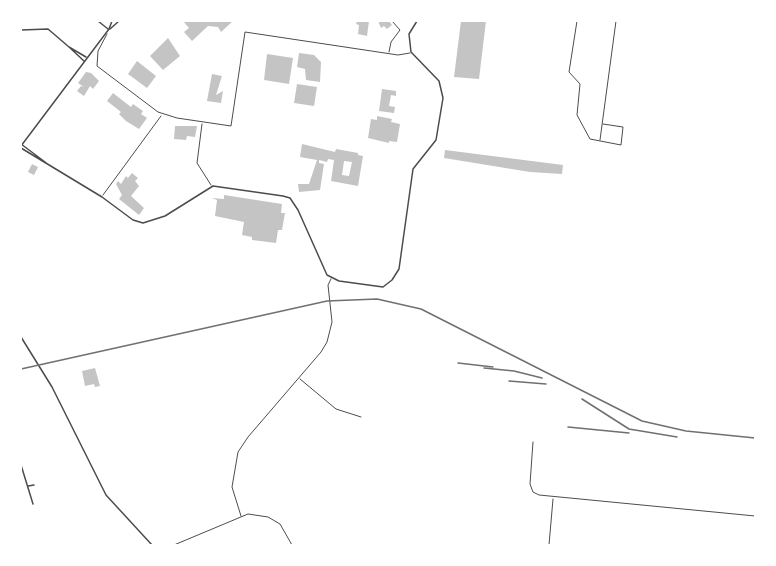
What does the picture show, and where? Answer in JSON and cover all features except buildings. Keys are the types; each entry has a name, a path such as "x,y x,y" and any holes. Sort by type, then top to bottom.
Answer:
{"street":[{"path":"98,21 109,29"},
{"path":"109,29 112,21"},
{"path":"119,21 109,29 21,146 102,197 133,220 143,223 165,216 192,197 213,186 230,186 290,198 298,210 323,271 332,279 377,287 392,280 399,269 413,170 436,140 443,93 439,81 411,52 409,34 417,21"},
{"path":"21,30 48,29 84,61"},
{"path":"69,47 87,58"},
{"path":"21,337 52,387 103,489 152,545"},
{"path":"21,465 33,504"},
{"path":"27,487 34,484"}],"lane":[{"path":"388,54 391,42 400,30 392,21"},
{"path":"577,21 569,72 580,84 577,116 587,136 600,142 621,145 623,127 603,124"},
{"path":"600,142 616,21"},
{"path":"109,29 98,51 96,63 99,69 162,115 231,126 245,32 388,54 411,52"},
{"path":"102,197 162,115"},
{"path":"202,122 197,164 213,186"},
{"path":"241,516 232,487 238,452 248,437 321,352 330,336 332,322 328,285 332,279"},
{"path":"299,378 336,409 361,417"},
{"path":"534,442 531,488 535,494 755,516"},
{"path":"549,545 554,497"},
{"path":"174,545 241,516 257,515 275,520 280,524 292,545"}],"railway":[{"path":"21,369 327,301 377,299 421,309 642,421 686,431 755,438"},
{"path":"458,363 493,367"},
{"path":"484,368 514,371 542,378"},
{"path":"509,381 546,384"},
{"path":"582,399 629,429 677,437"},
{"path":"568,427 629,433"}]}
